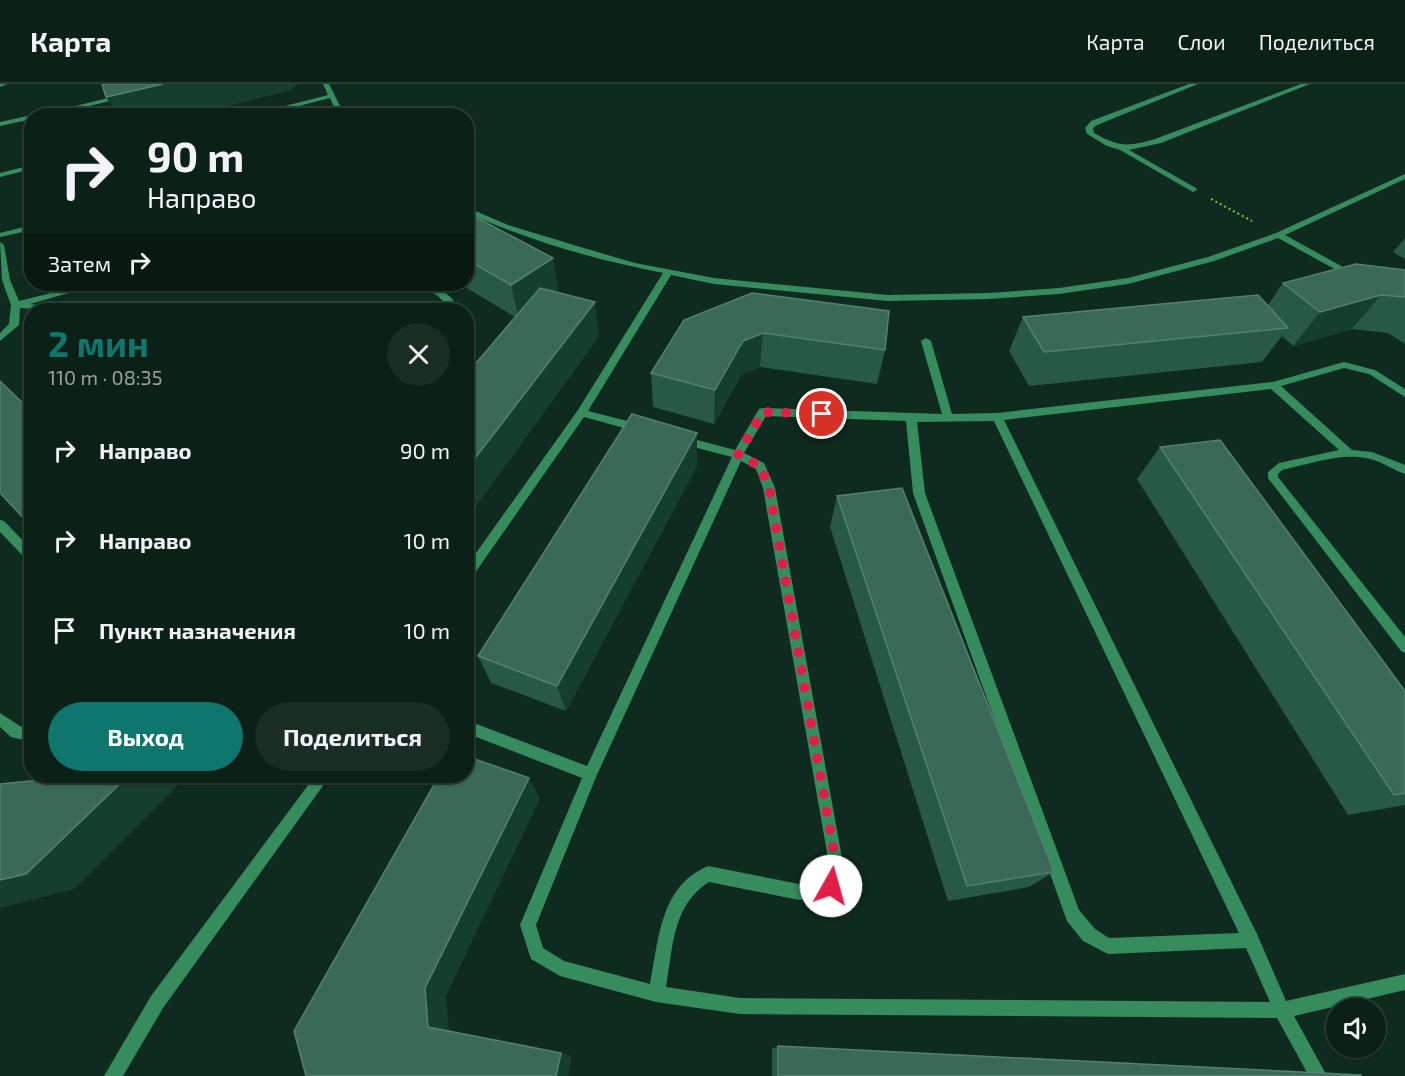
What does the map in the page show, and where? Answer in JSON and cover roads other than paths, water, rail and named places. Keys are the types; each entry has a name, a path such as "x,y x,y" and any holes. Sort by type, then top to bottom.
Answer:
{"lane":[{"path":"326,84 338,108"},
{"path":"1193,190 1091,134 1089,128 1094,123 1195,84"},
{"path":"1123,150 1158,141 1307,84"},
{"path":"71,108 130,94"},
{"path":"282,108 331,96"},
{"path":"0,124 24,119"},
{"path":"0,175 24,169"},
{"path":"474,212 505,227 668,273 714,281 888,298 999,295 1059,291 1128,281 1211,259 1279,236 1405,176"},
{"path":"0,235 24,229"},
{"path":"1279,236 1363,282"},
{"path":"0,245 6,280 16,305 14,325 0,338"},
{"path":"474,566 582,413 668,273"},
{"path":"16,305 69,291"},
{"path":"435,291 450,303"},
{"path":"16,305 24,306"},
{"path":"926,341 948,418"},
{"path":"1405,394 1372,372 1344,365 1272,385 997,417 911,418 763,412 738,455 590,774 528,924 537,953 560,968 656,994 740,1006 1282,1010 1405,982"},
{"path":"1272,385 1348,452"},
{"path":"582,413 649,431"},
{"path":"997,417 1251,940 1282,1010 1318,1076"},
{"path":"911,418 919,493 1073,915 1089,935 1108,946 1251,940"},
{"path":"656,994 672,912 690,885 708,874 799,892 831,886 835,858 769,488 760,466 738,455 671,437"},
{"path":"1405,471 1387,460 1364,453 1348,452 1279,467 1274,472 1273,478 1405,647"},
{"path":"0,524 24,550"},
{"path":"0,719 16,732 24,734"},
{"path":"474,729 590,774"},
{"path":"113,1076 157,1002 319,783"}]}
